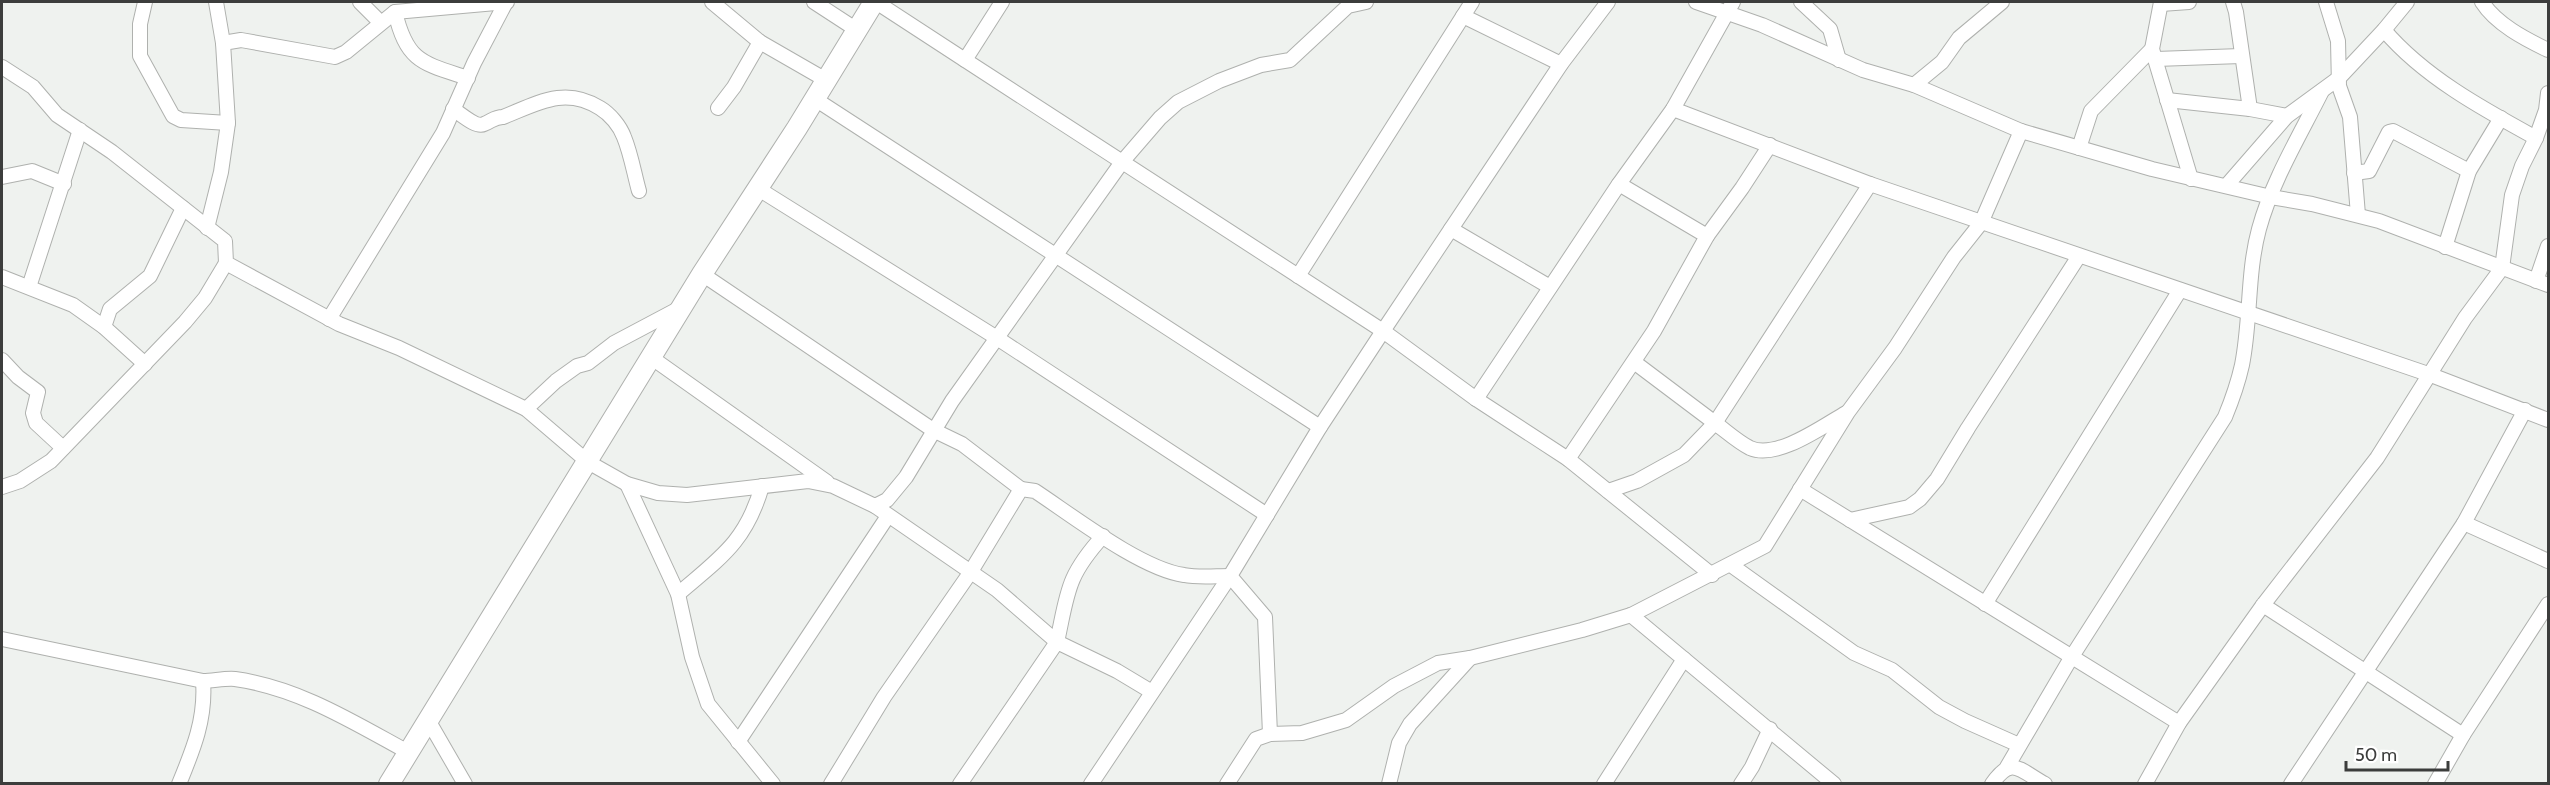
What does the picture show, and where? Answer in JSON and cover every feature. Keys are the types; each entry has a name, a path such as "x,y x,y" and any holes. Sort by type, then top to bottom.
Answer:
{"street":[{"path":"145,2 140,24 140,56 172,117 181,120 228,123"},
{"path":"207,228 221,172 228,123 223,43 216,2"},
{"path":"360,2 380,22"},
{"path":"223,43 241,40 335,57 346,52 395,12 507,2"},
{"path":"329,319 443,133 507,2"},
{"path":"712,2 760,42 826,80"},
{"path":"814,2 857,30"},
{"path":"389,783 702,274 875,2 1383,331 1476,399 1568,459 1712,575"},
{"path":"965,60 1002,2"},
{"path":"875,506 887,500 906,477 933,430 1056,254 1122,162 1160,117 1178,102 1261,64 1290,60 1348,6 1366,2"},
{"path":"1298,276 1472,2"},
{"path":"1091,783 1230,576 1320,427 1383,331 1561,64 1608,2"},
{"path":"1696,2 1729,7 1762,25 1839,60 1914,86 2021,130 2191,179 2227,185 2379,221 2542,283 2548,246"},
{"path":"1801,2 1830,29 1839,60"},
{"path":"1914,86 1942,62 1959,38 2002,2"},
{"path":"2188,2 2161,3 2154,54 2191,179"},
{"path":"2232,2 2236,12 2250,109"},
{"path":"2326,2 2338,41 2339,86 2350,117 2358,215"},
{"path":"2227,185 2287,116 2339,78 2407,2"},
{"path":"2482,2 2522,38 2548,50"},
{"path":"1476,399 1619,184 1673,109 1729,7"},
{"path":"395,12 400,34 408,50 424,63 468,78"},
{"path":"1463,16 1561,64"},
{"path":"2384,30 2413,60 2501,118 2536,138"},
{"path":"718,108 734,87 760,42"},
{"path":"2079,148 2091,111 2154,54 2241,56"},
{"path":"2,67 33,87 54,113 80,130 225,241 226,263 205,298 185,322 63,448 38,471 20,481 2,487"},
{"path":"1992,783 2007,766 2071,658 2225,417 2235,392 2242,363 2253,264 2260,228 2271,197 2322,91"},
{"path":"2145,783 2179,723 2263,605 2377,458 2465,318 2502,268 2512,195 2546,110 2548,93"},
{"path":"453,109 483,125 496,117 503,117 559,98 578,97 590,102 604,110 620,129 639,191"},
{"path":"815,99 1320,427"},
{"path":"2167,100 2250,109 2287,116"},
{"path":"1673,109 1870,184 2431,375 2548,420"},
{"path":"2445,247 2469,171 2501,118"},
{"path":"29,287 80,130"},
{"path":"1230,781 1256,740 1269,734 1302,733 1346,720 1394,686 1438,663 1470,658 1631,615 1765,546 1848,412 1895,348 1954,257 1981,223 2021,130"},
{"path":"2354,173 2369,171 2389,132 2393,130 2469,171"},
{"path":"1568,459 1634,362 1707,236 1770,145"},
{"path":"2,177 32,171 64,184"},
{"path":"1619,184 1707,236"},
{"path":"1608,490 1637,481 1684,455 1715,423 1870,184"},
{"path":"757,188 998,338 1268,514"},
{"path":"104,327 110,309 150,276 183,208"},
{"path":"1451,229 1550,287"},
{"path":"1850,520 1909,507 1932,486 2079,256"},
{"path":"226,263 329,319 399,348 526,409 588,462 627,484 658,493 687,495 808,481 833,486"},
{"path":"702,274 933,430 962,444 1022,489 1035,491 1102,536 1158,568 1182,575 1230,576 1265,617 1269,734"},
{"path":"2,277 73,305 104,327 145,364"},
{"path":"1985,604 2180,290"},
{"path":"526,409 556,381 577,366 588,363 614,343 682,307"},
{"path":"652,358 833,486 875,506 1019,608 1057,642 1117,671 1152,692"},
{"path":"2,360 18,377 38,392 33,418 63,448"},
{"path":"1634,362 1751,448 1767,452 1797,440 1848,412"},
{"path":"2291,783 2464,523 2525,410"},
{"path":"627,484 678,594 692,657 708,704 773,783"},
{"path":"678,594 735,544 755,512 762,486"},
{"path":"831,783 861,733 970,573 1022,489"},
{"path":"1800,489 2179,723"},
{"path":"738,742 888,516"},
{"path":"2464,523 2548,561"},
{"path":"960,783 1057,642 1070,582 1082,559 1102,536"},
{"path":"1731,565 1854,653 1892,670 1939,707 2019,745"},
{"path":"2435,783 2463,735 2548,604"},
{"path":"2263,605 2463,735"},
{"path":"1631,615 1834,783"},
{"path":"2,639 203,681 235,679 297,695 317,703 408,752"},
{"path":"1389,783 1399,743 1410,724 1470,658"},
{"path":"1605,783 1684,659"},
{"path":"179,783 192,753 203,715 203,681"},
{"path":"428,720 465,783"},
{"path":"1741,783 1752,767 1770,729"},
{"path":"2007,766 2045,783"}]}
